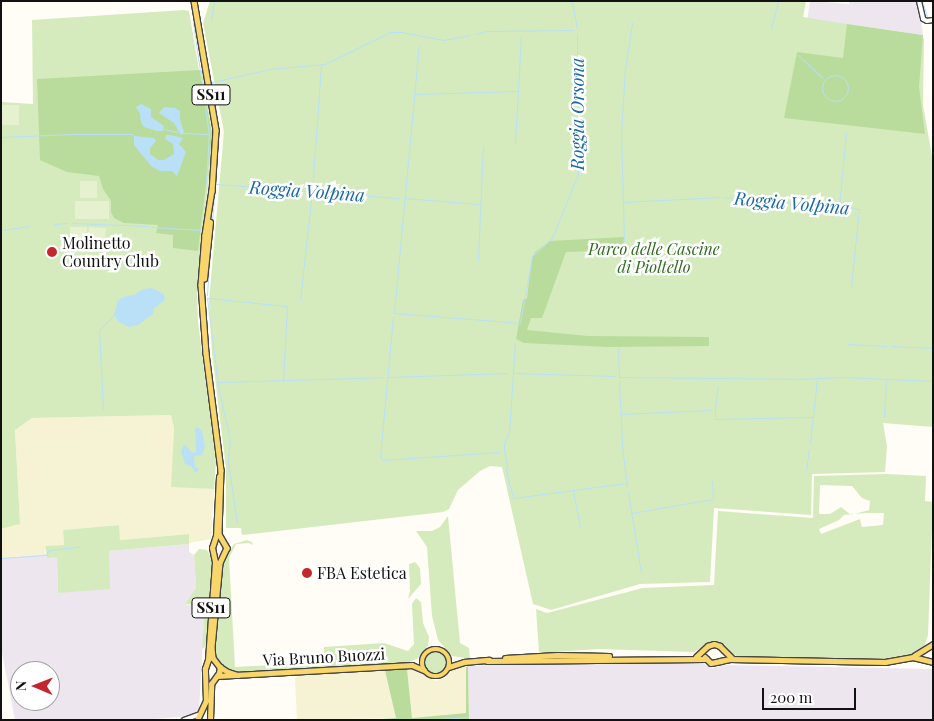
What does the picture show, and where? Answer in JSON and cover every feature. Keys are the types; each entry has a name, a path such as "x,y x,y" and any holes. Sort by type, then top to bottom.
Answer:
{"main road":[{"name":"SS11","path":"194,1 216,130 212,190 202,259 206,353 222,485 219,532 226,546 220,563 212,644 216,662"},
{"name":"SS11","path":"199,716 206,701 205,668 207,664 215,562 213,543 216,536 220,461"},
{"path":"213,543 222,541"},
{"path":"213,552 219,555 224,553"},
{"path":"690,659 713,644 720,646 736,660"},
{"path":"913,657 933,644"},
{"path":"464,662 448,656 442,651 435,650 427,653 423,658 424,670 429,675 438,677 445,673 449,667 464,662 487,660 627,658 706,659 713,663 736,660 885,662 913,657 933,662"},
{"path":"704,650 706,659"},
{"path":"720,661 723,656 723,650"},
{"path":"924,650 925,659"},
{"path":"448,656 449,667"},
{"name":"Via Bruno Buozzi","path":"412,665 423,658"},
{"path":"199,716 209,717 210,687 220,667 216,662 207,664"},
{"name":"Via Bruno Buozzi","path":"216,676 412,665 424,670"},
{"name":"Via Bruno Buozzi","path":"220,667 238,675"},
{"path":"206,674 216,676"}],"street":[{"path":"919,1 922,17 926,21 933,20"},
{"path":"184,720 199,716"}],"shaded area":[{"path":"810,1 849,4 849,1 918,1 923,35 847,24 806,28"},
{"path":"171,415 174,428 172,486 214,489 211,539 189,543 188,534 120,540 118,525 63,530 64,545 45,546 45,554 1,558 1,529 20,524 15,430 32,418"},
{"path":"189,544 189,552 194,555 196,588 186,605 205,606 199,710 189,716 145,720 15,720 13,711 60,711 60,661 10,661 10,694 1,647 1,558 46,554 57,557 58,593 109,581 108,551"},
{"path":"558,662 704,664 713,668 725,665 933,669 933,720 469,720 468,666"},
{"path":"466,667 466,713 412,718 407,669 413,669 435,681 445,678 452,669"},
{"path":"385,671 396,718 297,720 295,679 298,675"}],"green space":[{"name":"Parco delle Cascine di Pioltello","path":"210,1 806,1 803,17 922,36 924,39 923,105 933,162 933,427 883,423 887,446 885,472 812,474 811,515 714,508 710,582 640,584 551,610 533,604 502,467 490,466 480,471 458,490 449,509 443,512 242,535 241,528 226,528 226,468 212,353 209,301 224,132 203,23"},
{"name":"Molinetto Country Club","path":"189,11 199,70 202,70 213,137 197,294 198,322 216,461 214,489 171,487 174,428 171,415 32,418 15,430 20,524 1,529 1,102 33,104 32,20"},
{"path":"847,24 923,35 919,87 925,134 784,118 797,52 843,58"},
{"path":"200,70 212,135 198,251 173,248 173,235 156,233 158,225 124,223 114,218 111,212 111,201 103,189 99,176 67,172 40,160 37,79"},
{"path":"1,105 19,105 19,125 1,125"},
{"path":"80,181 97,181 97,198 80,198"},
{"path":"75,201 109,201 109,219 75,219"},
{"path":"70,227 87,227 87,244 70,244"},
{"path":"89,227 106,228 105,246 88,245"},
{"path":"624,237 623,250 566,252 542,318 531,318 527,330 588,336 709,337 709,346 609,347 524,343 516,339 523,300 527,298 532,258 535,252 550,241"},
{"path":"886,474 926,476 925,501 933,502 928,635 925,645 913,654 883,659 737,656 729,652 722,644 713,641 694,652 599,649 539,653 536,609 547,613 643,588 714,585 718,511 813,518 814,476","holes":["820,485 852,486 862,498 870,501 869,510 854,514 884,513 883,525 862,527 860,519 821,534 819,529 839,520 844,515 850,514 841,507 830,514 819,514"]},
{"path":"448,516 460,643 469,648 470,659 452,656 438,640 432,616 427,547 416,531 432,531 440,527"},
{"path":"119,525 120,540 189,534 189,544 109,551 110,589 58,593 57,557 47,558 45,546 64,545 63,530"},
{"path":"247,540 252,542 253,545 249,543 236,544 229,558 235,667 324,662 324,647 384,643 408,651 414,644 412,604 416,598 421,602 423,623 429,637 428,646 418,658 408,663 233,672 223,668 215,656 213,647 222,562 234,544"},
{"path":"199,549 207,550 213,561 206,646 202,649 205,606 185,604 196,588 194,555"},
{"path":"415,562 420,568 421,584 408,599 410,591 409,564"},
{"path":"436,651 445,654 448,663 445,672 436,675 427,672 424,663 427,654"},
{"path":"468,666 469,720 367,720 396,718 385,671 387,670 407,669 412,718 466,713 466,667"}],"water":[{"path":"141,104 151,109 151,117 164,126 163,131 144,127 136,107"},
{"path":"164,107 175,108 180,111 180,120 184,132 181,135 174,123 159,113"},
{"path":"166,135 183,138 179,144 186,152 177,176 172,171 160,171 151,166 134,145 134,136 154,138 156,141 150,148 150,154 158,160 164,160 174,154 173,144 165,139"},
{"path":"152,288 164,294 165,300 154,308 153,314 138,325 129,327 119,322 114,315 118,300 134,295 143,289"},
{"path":"195,428 199,428 202,431 205,446 202,455 194,456 195,467 199,469 196,473 191,466 185,464 181,451 184,444 193,453 196,452"}],"waterway":[{"path":"211,20 214,1"},
{"name":"Roggia Orsona","path":"572,1 577,29"},
{"path":"771,28 778,1"},
{"path":"922,1 927,16"},
{"path":"193,22 209,134"},
{"path":"624,241 621,134 625,69 632,23"},
{"path":"475,34 487,31 573,30"},
{"path":"212,222 219,133 212,82 270,69 325,64 390,32 401,32 443,40 470,35"},
{"name":"Roggia Orsona","path":"394,313 520,323 532,256 552,238 578,174 577,34"},
{"path":"515,143 521,35"},
{"path":"394,313 419,45"},
{"path":"798,55 823,78"},
{"path":"300,300 312,191 321,64"},
{"path":"835,75 844,79 848,88 844,97 835,101 826,97 822,88 826,79 835,75"},
{"path":"415,94 517,91"},
{"name":"Roggia Volpina","path":"164,129 178,132"},
{"name":"Roggia Volpina","path":"182,133 209,134 206,183 210,184"},
{"path":"839,206 846,133"},
{"name":"Roggia Volpina","path":"1,137 72,134 132,134 134,136"},
{"path":"478,260 483,146"},
{"name":"Roggia Volpina","path":"215,184 399,198"},
{"name":"Roggia Volpina","path":"624,202 720,197"},
{"name":"Roggia Volpina","path":"724,197 859,209 851,287"},
{"path":"404,198 479,204"},
{"path":"54,224 67,223"},
{"path":"72,223 148,226"},
{"path":"3,230 29,226"},
{"path":"151,227 202,230"},
{"path":"207,295 211,235"},
{"path":"237,523 228,461 230,440 218,386 207,298 287,306 283,380"},
{"path":"103,409 99,330 114,315"},
{"path":"393,317 380,456 383,460 499,452"},
{"path":"504,451 504,443 509,433 515,343"},
{"path":"847,344 886,346"},
{"path":"891,346 933,348"},
{"path":"618,349 619,376"},
{"path":"388,377 508,373"},
{"path":"513,373 614,376"},
{"path":"218,382 382,377"},
{"path":"619,377 796,379 843,377 933,381"},
{"path":"810,443 817,379"},
{"path":"884,417 886,380"},
{"path":"619,381 622,445 627,487"},
{"path":"715,409 718,386"},
{"path":"621,414 711,410"},
{"path":"715,410 715,419 813,417"},
{"path":"806,470 809,449"},
{"path":"504,451 507,464 506,471 513,498 626,483"},
{"path":"631,513 713,499 712,481"},
{"path":"573,491 580,526"},
{"path":"628,492 641,573"},
{"path":"1,558 46,555 49,550 80,547"},
{"path":"426,720 468,717"}],"place":[{"name":"Molinetto Country Club","path":"52,252"},
{"name":"FBA Estetica","path":"307,573"}]}
